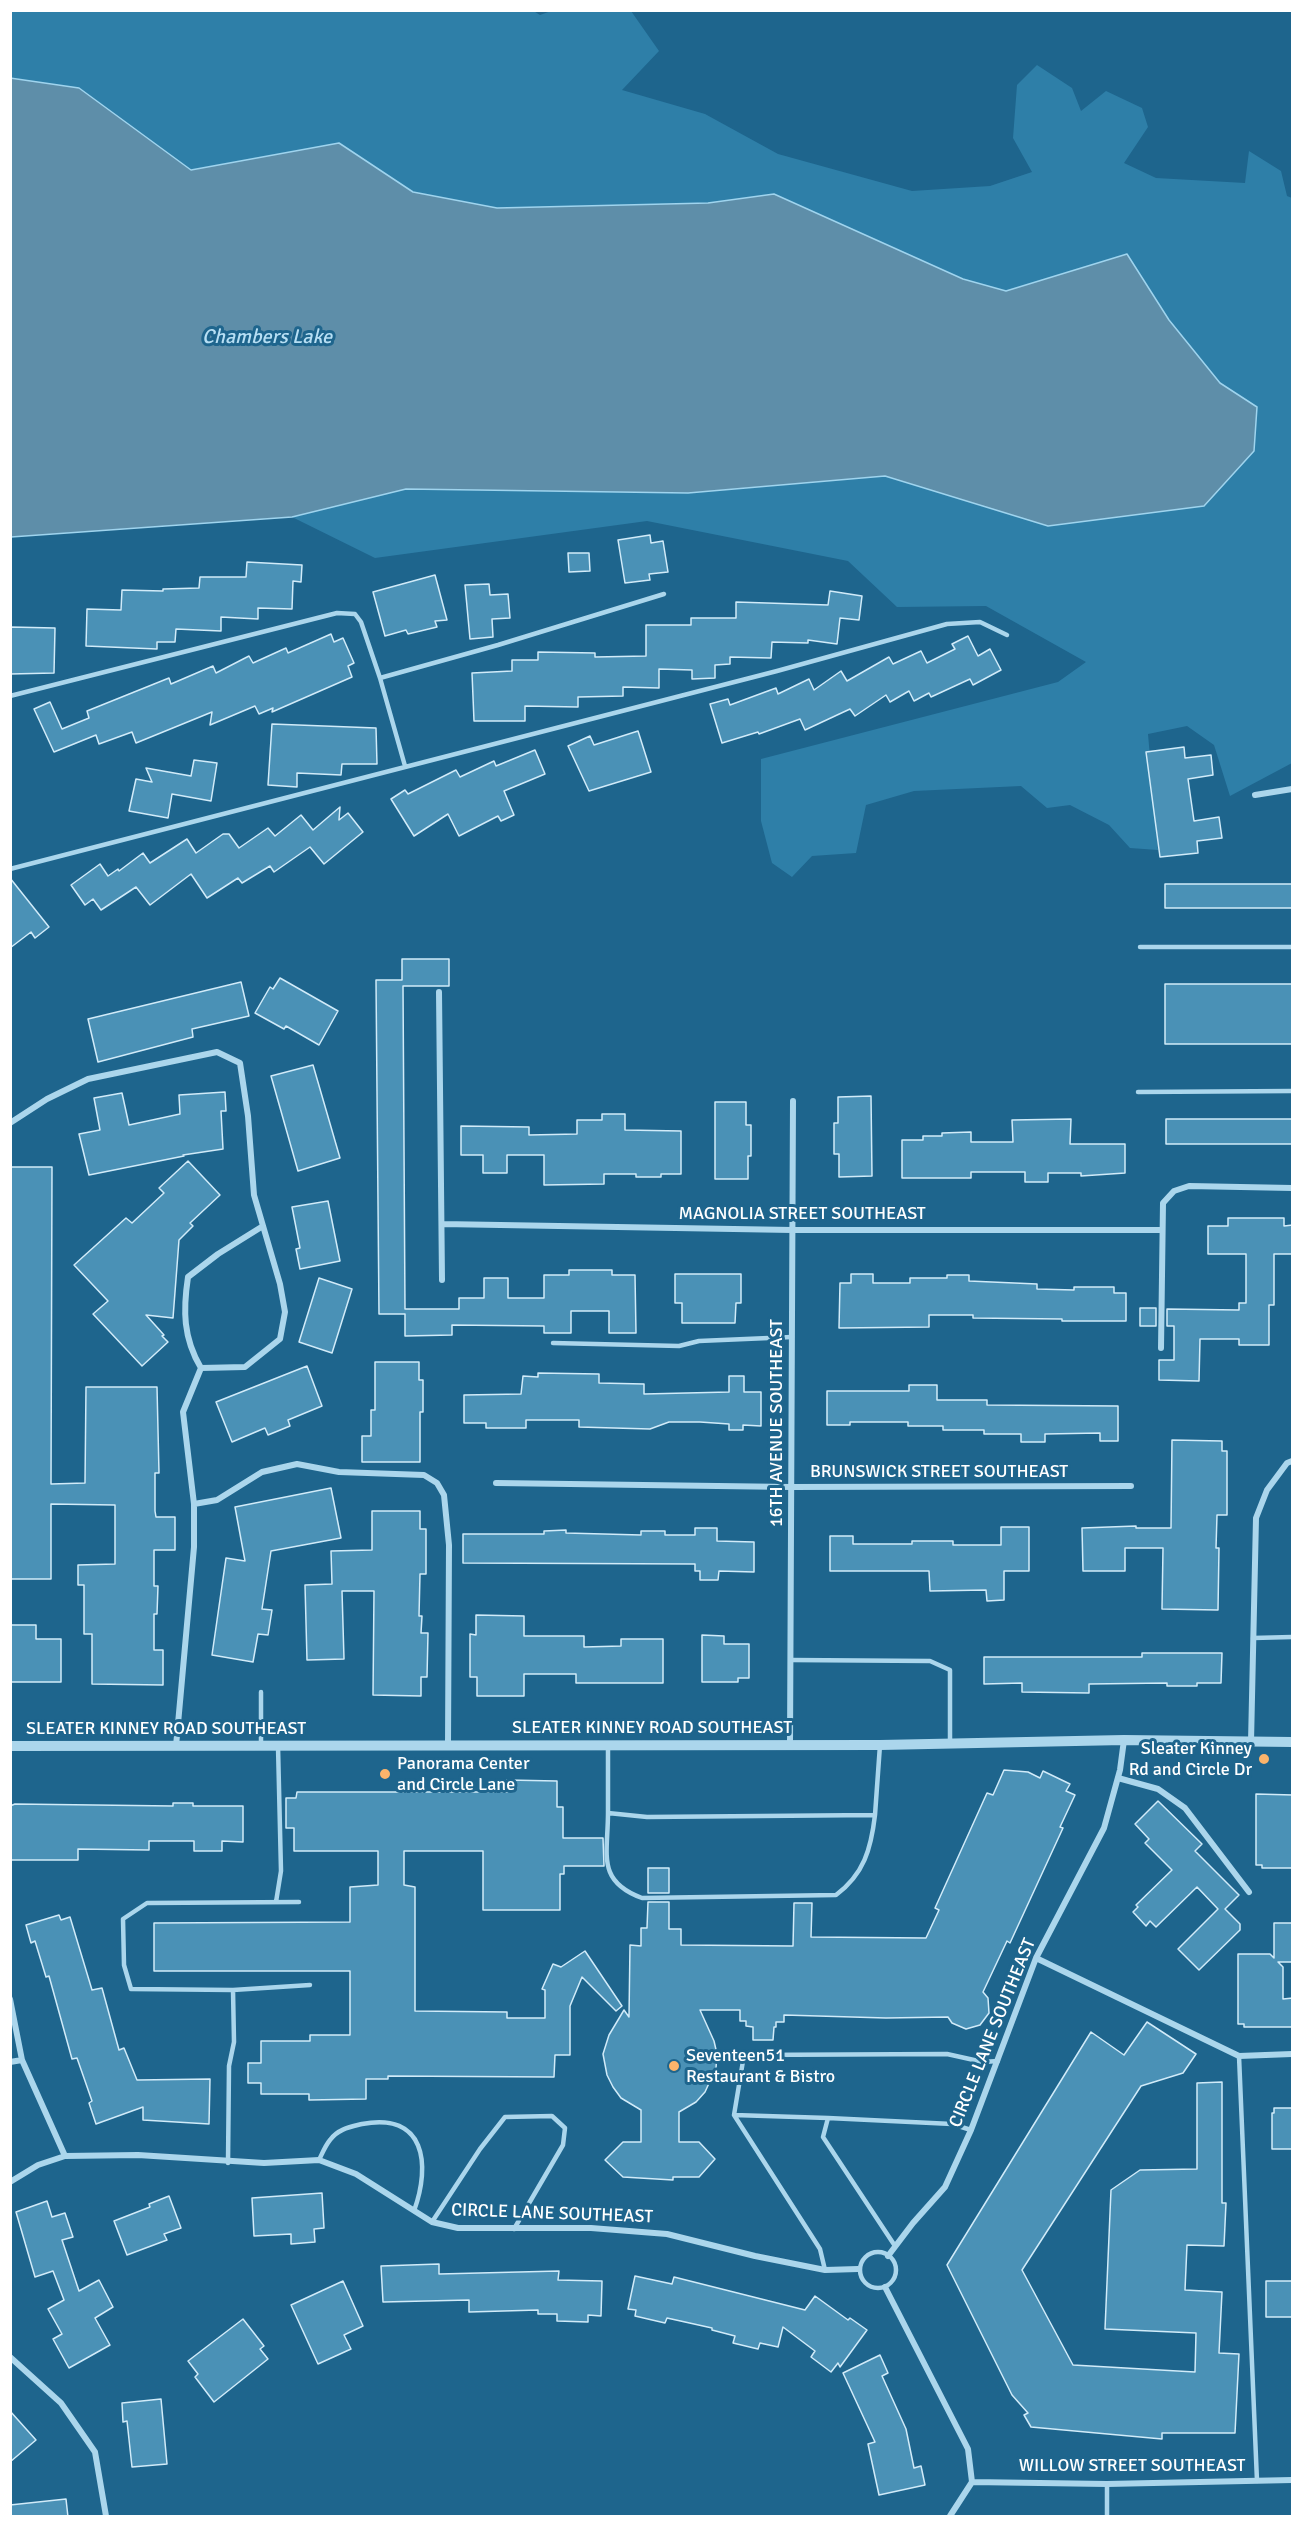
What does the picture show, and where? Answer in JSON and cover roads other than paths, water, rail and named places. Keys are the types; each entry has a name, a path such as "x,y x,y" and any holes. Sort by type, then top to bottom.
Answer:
{"street":[{"path":"1255,795 1293,789"},
{"path":"439,992 442,1280"},
{"path":"10,1123 47,1099 88,1078 217,1052 240,1064 248,1116 254,1195 280,1284 285,1312 280,1339 245,1367 201,1368"},
{"name":"16TH AVENUE SOUTHEAST","path":"790,1745 793,1101"},
{"path":"1161,1348 1163,1203 1174,1191 1189,1186 1293,1188"},
{"name":"MAGNOLIA STREET SOUTHEAST","path":"442,1224 792,1230 1161,1230"},
{"path":"201,1368 190,1350 184,1308 188,1277 218,1254 264,1226"},
{"path":"176,1746 194,1547 195,1504 183,1412 201,1368"},
{"path":"1251,1742 1256,1518 1267,1490 1290,1462"},
{"path":"195,1504 217,1500 262,1472 297,1464 339,1472 424,1475 437,1483 444,1495 449,1545 448,1745"},
{"name":"BRUNSWICK STREET SOUTHEAST","path":"496,1483 791,1487 1131,1486"},
{"name":"SLEATER KINNEY ROAD SOUTHEAST","path":"10,1746 880,1745 1124,1740 1293,1742"},
{"name":"CIRCLE LANE SOUTHEAST","path":"888,2256 945,2187 971,2130 1036,1958 1104,1828 1118,1778 1124,1740"},
{"path":"1118,1778 1158,1789 1185,1808 1249,1892"},
{"path":"1036,1958 1239,2056 1293,2054"},
{"path":"10,1999 22,2060 64,2156"},
{"path":"10,2062 22,2060"},
{"name":"CIRCLE LANE SOUTHEAST","path":"10,2182 38,2165 64,2156 138,2155 228,2163 319,2160 356,2174 432,2222 458,2228 591,2228 667,2234 755,2256 825,2270 858,2269"},
{"path":"885,2287 968,2449 972,2482 950,2517"},
{"path":"10,2357 61,2403 95,2452 106,2517"},
{"name":"WILLOW STREET SOUTHEAST","path":"972,2482 1107,2484 1293,2480"}],"lane":[{"path":"380,678 498,645 664,594"},
{"path":"10,696 336,613 355,614 361,622 380,678 405,766"},
{"path":"10,869 777,671 947,624 980,622 1007,635"},
{"path":"1140,947 1293,947"},
{"path":"1138,1092 1293,1091"},
{"path":"553,1343 679,1346 699,1341 792,1337"},
{"path":"1253,1638 1293,1638"},
{"path":"791,1660 930,1661 941,1664 950,1670 951,1744"},
{"path":"261,1692 261,1745"},
{"path":"276,1902 281,1871 278,1745"},
{"path":"608,1745 608,1870 614,1882 625,1892 642,1898 836,1895 852,1883 871,1845 880,1745"},
{"path":"609,1813 647,1817 875,1815"},
{"path":"299,1902 147,1903 123,1919 124,1965 131,1989 233,1990 310,1985"},
{"path":"228,2163 229,2066 234,2042 233,1990"},
{"path":"825,2270 819,2249 734,2115 744,2055 947,2054 983,2061 998,2061"},
{"path":"1239,2056 1257,2481"},
{"path":"734,2115 952,2124 971,2130"},
{"path":"432,2222 480,2149 505,2117 552,2116 565,2128 563,2145 514,2229"},
{"path":"828,2118 823,2137 895,2246"},
{"path":"319,2160 330,2139 345,2128 377,2121 397,2123 412,2133 421,2158 423,2169 420,2194 414,2211"},
{"path":"880,2252 888,2256 894,2262 896,2274 894,2280 885,2287 869,2287 864,2283 858,2269 869,2254 880,2252"},
{"path":"1107,2484 1107,2517"}],"water":[{"name":"Chambers Lake","path":"10,78 79,88 191,170 339,143 413,192 497,208 708,203 774,194 963,279 1006,291 1127,254 1169,320 1220,383 1257,407 1254,451 1204,506 1048,526 885,476 688,493 406,489 292,517 11,537"}],"place":[{"name":"Sleater Kinney Rd and Circle Dr","path":"1264,1759"},
{"name":"Panorama Center and Circle Lane","path":"385,1774"},
{"name":"Seventeen51 Restaurant & Bistro","path":"674,2066"}]}
